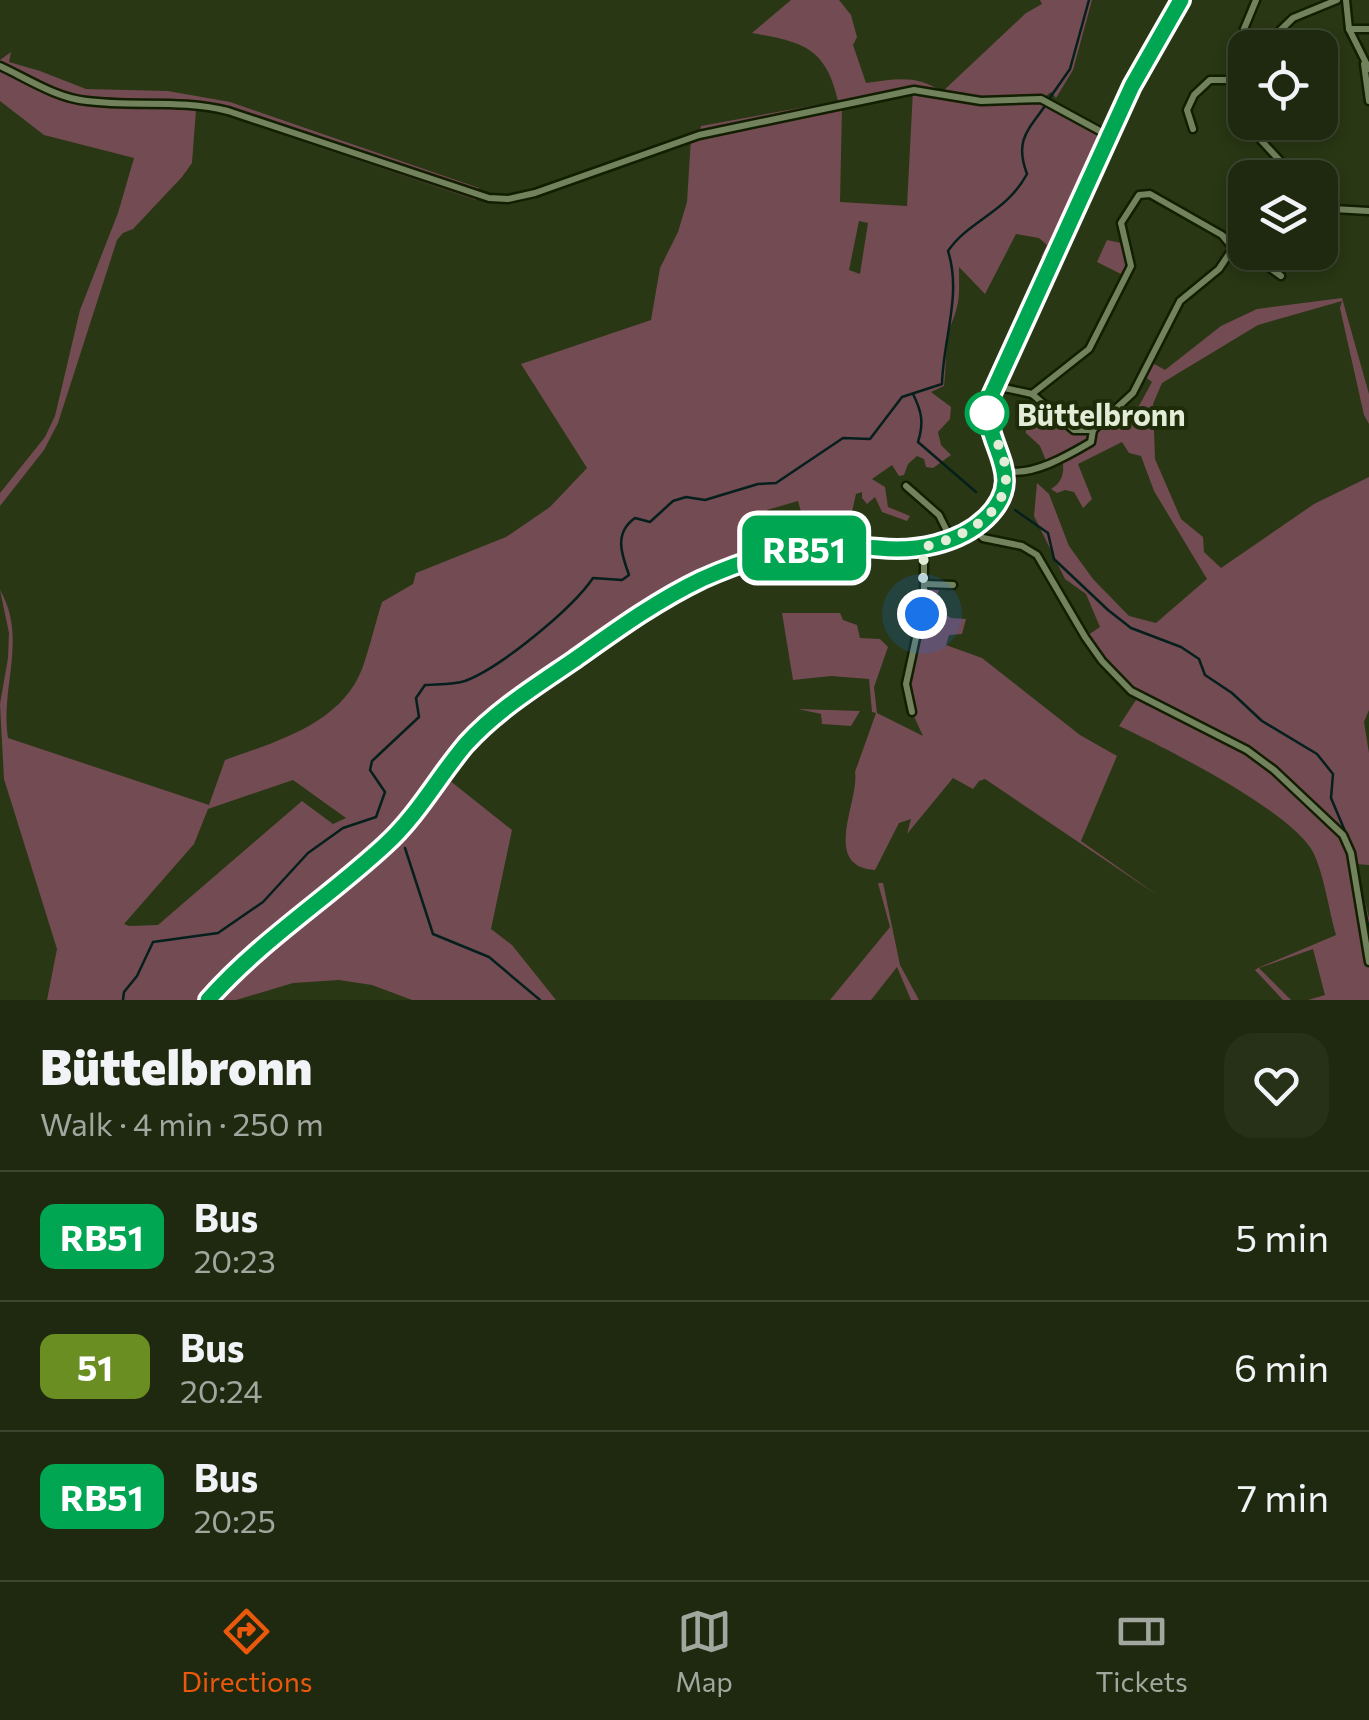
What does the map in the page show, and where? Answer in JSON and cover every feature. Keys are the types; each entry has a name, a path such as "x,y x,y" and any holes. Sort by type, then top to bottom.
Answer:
{"street":[{"path":"208,1000 244,962 403,827 466,745 505,707 617,629 705,578 764,557 825,544 898,550 924,547 951,539 986,519 1000,499 1006,470 987,416 995,386 1132,86 1181,0"},
{"path":"1244,30 1256,0"},
{"path":"1280,30 1293,18 1337,0"},
{"path":"1346,0 1349,29 1367,66 1369,101"},
{"path":"1349,29 1369,29"},
{"path":"0,66 65,97 87,102 218,108 478,195 508,199 699,135 914,90 982,101 1041,99 1109,136"},
{"path":"1192,129 1187,110 1194,95 1210,80 1228,79"},
{"path":"1261,140 1279,160"},
{"path":"1032,394 1089,349 1128,274 1130,258 1122,223 1139,194 1150,194 1228,242"},
{"path":"1338,209 1369,211"},
{"path":"1006,470 1017,474 1071,454 1091,442 1093,430 1134,392 1180,302 1219,270 1228,256"},
{"path":"1272,270 1281,276"},
{"path":"995,386 1032,394 1074,430 1093,430"},
{"path":"906,486 940,516 951,539"},
{"path":"973,528 982,538 1022,546 1036,554 1093,649 1131,691 1246,750 1274,770 1343,836 1351,854 1369,962"},
{"path":"912,712 906,684 919,630 924,547"},
{"path":"924,584 953,585"}],"shaded area":[{"path":"791,0 839,0 851,15 857,37 853,45 866,83 915,80 942,92 1026,13 1042,4 1040,0 1092,0 1073,70 1056,98 1051,92 1042,99 1101,132 1178,0 1105,144 1097,135 1100,147 1049,260 1041,257 1047,245 1039,238 1016,234 985,294 959,267 958,299 948,334 944,386 931,392 951,407 950,419 938,432 941,445 951,455 933,468 926,467 924,459 917,456 904,475 899,476 892,465 872,479 885,487 888,507 910,516 907,521 882,512 875,497 867,504 862,492 856,494 851,516 834,512 802,515 798,501 767,510 776,550 773,555 705,578 640,614 484,726 444,776 512,830 491,929 512,945 556,1000 412,1000 372,985 339,980 293,983 236,1000 47,1000 57,949 4,779 0,704 9,633 0,590 8,608 13,644 7,700 8,738 209,805 225,760 304,728 339,704 362,669 382,602 413,584 416,573 506,537 550,507 587,468 521,364 651,320 660,268 678,232 687,202 691,138 699,135 701,126 838,101 827,69 809,50 752,33","holes":["913,90 907,206 840,202 842,107","859,221 868,223 860,274 849,270","293,780 346,818 333,824 302,801 158,925 124,924 194,844 208,809"]},
{"path":"11,52 9,62 86,89 168,91 230,102 479,188 476,200 215,112 196,110 192,163 133,229 117,240 58,423 44,450 0,506 0,493 45,437 55,416 80,310 118,213 134,158 44,135 0,101 0,60"},
{"path":"1107,240 1121,243 1127,257 1123,275 1097,262"},
{"path":"1342,298 1369,394 1369,424 1340,308 1342,301 1258,325 1162,383 1153,404 1155,459 1181,519 1203,537 1204,552 1221,568 1314,504 1369,477 1369,710 1364,722 1369,753 1369,865 1356,864 1369,918 1369,1000 1308,1000 1325,995 1313,949 1259,968 1291,1000 1283,1000 1255,970 1258,968 1336,935 1313,852 1301,836 1254,800 1119,726 1136,700 1149,703 1131,691 1085,637 1100,627 1086,594 1065,579 1034,516 1037,483 1049,494 1069,546 1093,579 1129,616 1156,623 1207,579 1154,491 1141,456 1129,453 1122,442 1078,464 1092,499 1083,508 1074,492 1057,493 1051,489 1062,476 1062,458 1047,463 1040,446 1026,433 1026,419 1041,400 1074,430 1093,430 1119,405 1134,415 1152,382 1144,376 1149,361 1165,370 1221,326 1257,309"},
{"path":"924,584 941,585 933,606 951,618 966,619 962,634 949,635 946,645 982,658 1080,735 1117,756 1081,841 1160,897 985,779 973,789 953,778 907,834 911,819 899,823 875,870 859,866 849,857 846,830 855,772 876,713 872,712 869,679 831,676 793,680 782,613 840,613 843,620 857,625 860,638 880,639 888,647 874,687 877,713 923,736 906,684 919,630"},
{"path":"798,709 860,711 851,726 822,724 821,714"},
{"path":"878,883 883,883 900,965 919,1000 911,1000 897,967 871,1000 830,1000 890,927"}],"waterway":[{"path":"1049,99 1070,69 1089,0"},
{"path":"123,1000 153,942 218,933 263,902 308,853 343,828 376,817 385,792 370,770 372,761 419,717 416,698 425,685 460,682 480,674 552,621 593,578 622,580 629,575 622,537 635,518 650,522 673,501 686,497 705,500 758,484 776,483 843,438 870,439 902,397 942,384 953,300 948,251 966,231 1009,198 1027,174 1022,145 1045,106"},
{"path":"913,394 921,418 918,442 976,492"},
{"path":"1015,510 1048,533 1054,559 1108,610 1131,628 1181,647 1199,659 1205,675 1262,721 1317,754 1333,774 1331,798 1353,850"},
{"path":"405,848 433,934 489,957 540,1000"},
{"path":"1355,858 1369,930"}],"bus line":[{"name":"RB51","path":"208,1000 244,962 387,843 422,805 466,745 505,707 640,614 705,578 764,557 825,544 898,550 924,547 951,539 986,519 1000,499 1006,470 989,426 990,398 1132,86 1181,0"}],"place":[{"name":"Büttelbronn","path":"987,413"}],"route":[{"path":"922,614 924,547 951,539 986,519 1003,490 1004,460 987,413"}]}
